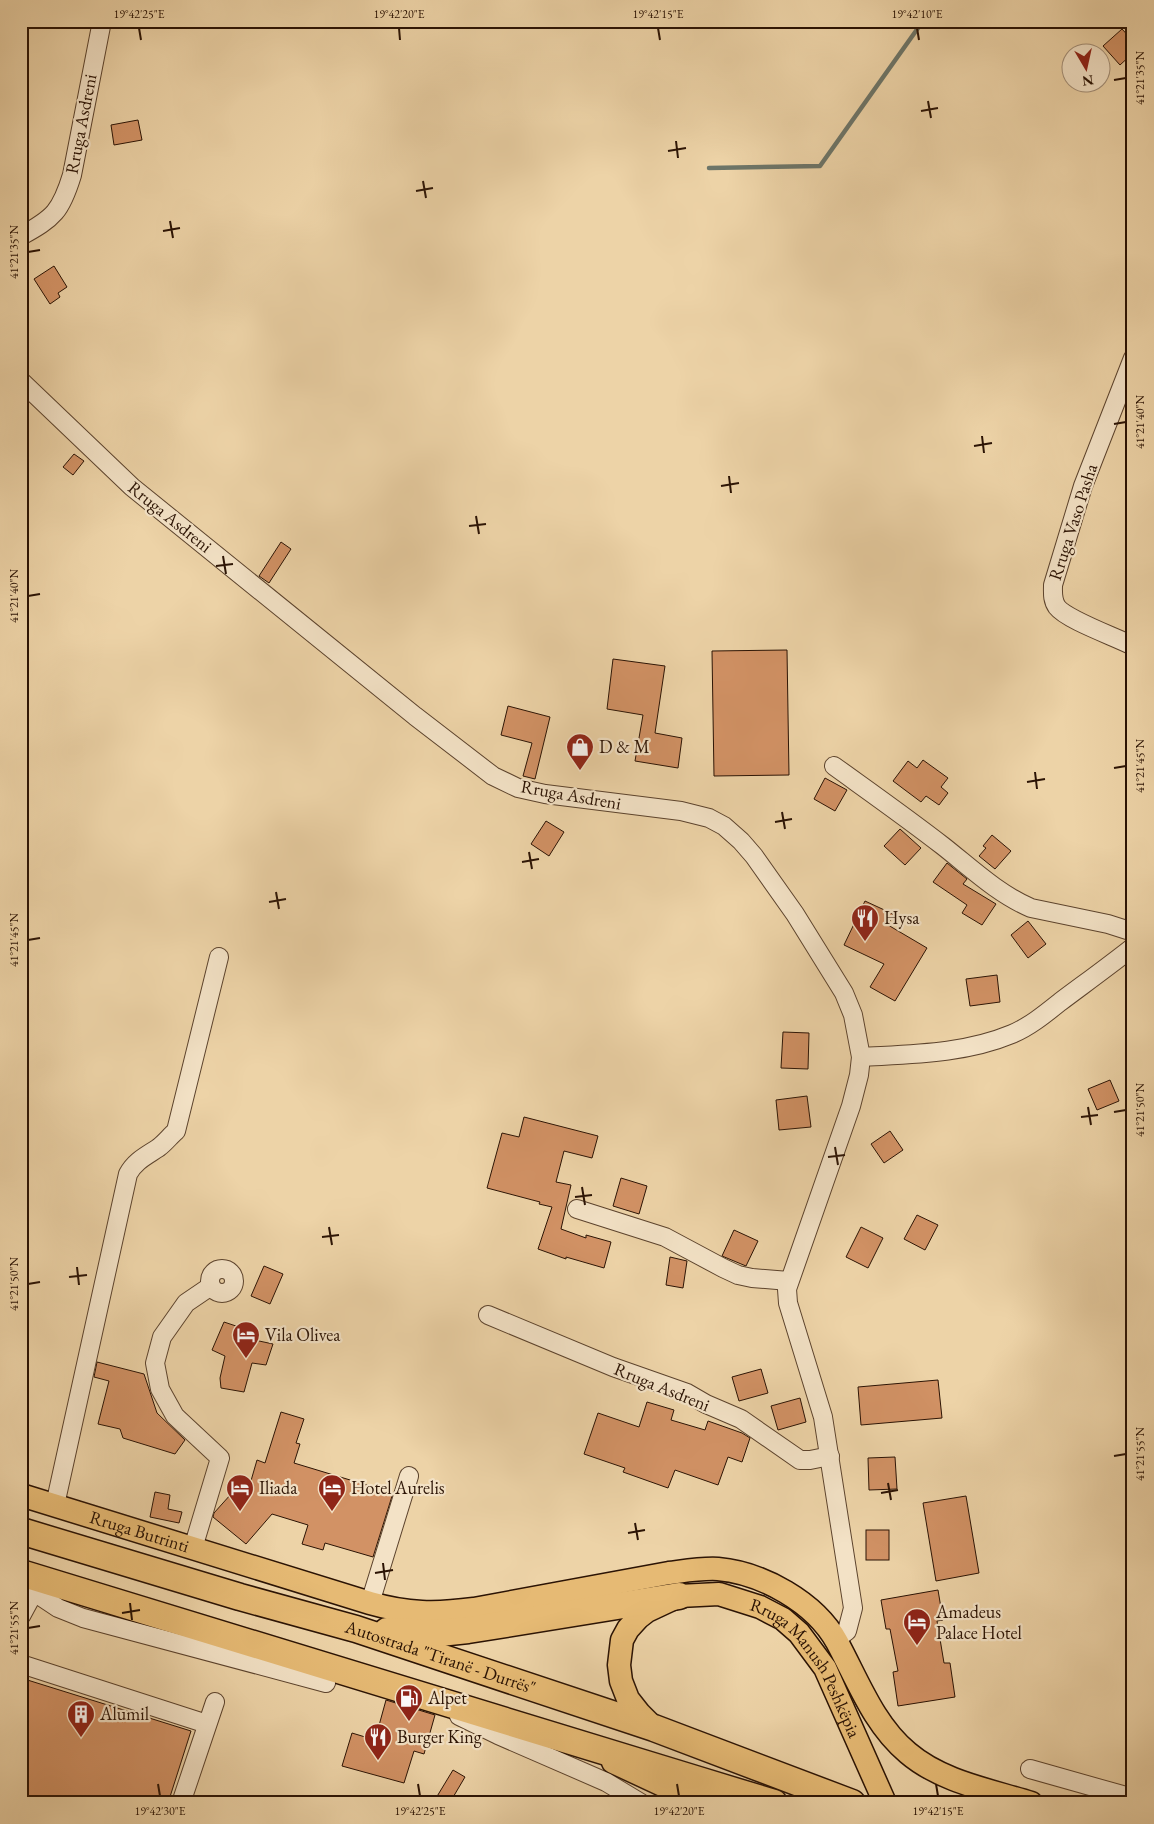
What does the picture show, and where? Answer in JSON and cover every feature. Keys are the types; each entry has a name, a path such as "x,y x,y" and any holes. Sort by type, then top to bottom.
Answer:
{"highway":[{"name":"Autostrada \"Tiranë - Durrës\"","path":"21,1531 356,1630 654,1728 852,1803"},
{"path":"25,1580 292,1654 774,1803"},
{"path":"356,1630 412,1622 440,1633 679,1596"}],"main road":[{"name":"Rruga Butrinti","path":"21,1494 370,1604 412,1622 460,1611 668,1573 717,1569 753,1577 788,1593 814,1615 835,1640 882,1725 908,1753 922,1763 947,1776 1031,1803"},
{"name":"Rruga Manush Peshkëpia","path":"679,1596 719,1594 760,1607 783,1619 799,1633 825,1668 886,1803"},
{"path":"654,1728 639,1713 626,1694 618,1665 620,1647 628,1629 638,1618 647,1611 679,1596"},
{"path":"586,1746 620,1766 701,1803"}],"street":[{"name":"Rruga Asdreni","path":"21,236 45,222 54,214 66,193 72,174 102,21"},
{"name":"Rruga Vaso Pasha","path":"1133,358 1083,486 1052,584 1052,597 1057,607 1064,613 1133,646"},
{"name":"Rruga Asdreni","path":"21,381 132,487 415,716 493,776 518,788 545,794 681,811 709,818 724,826 741,841 776,885 830,968 844,993 853,1015 862,1057 860,1075 787,1289 788,1303 816,1393 830,1456 852,1608 847,1630 835,1640"},
{"path":"834,766 931,837 1003,893 1021,903 1031,908 1108,924 1133,932"},
{"path":"862,1057 948,1051 1013,1034 1034,1022 1133,947"},
{"path":"55,1505 128,1174 139,1159 158,1148 176,1131 219,957"},
{"path":"577,1209 665,1237 738,1275 789,1281"},
{"path":"193,1548 220,1458 175,1416 160,1389 154,1363 162,1337 186,1304 210,1286"},
{"name":"Rruga Asdreni","path":"488,1315 614,1367 687,1393 706,1404 741,1419 800,1460 830,1456"},
{"path":"370,1604 409,1476"},
{"path":"21,1616 25,1580"},
{"path":"25,1580 58,1608 83,1618 326,1683"},
{"path":"21,1664 207,1724"},
{"path":"429,1697 468,1721 606,1782 641,1803"},
{"path":"181,1803 215,1702"},
{"path":"1030,1769 1133,1798"}],"building":[{"path":"1122,29 1133,41 1133,53 1120,65 1112,56 1112,42 1107,42"},
{"path":"138,120 142,140 114,145 111,125"},
{"path":"54,266 67,287 58,293 60,297 50,304 34,279"},
{"path":"74,454 84,461 73,475 63,467"},
{"path":"281,542 291,549 269,583 259,576"},
{"path":"787,650 789,775 714,776 712,651"},
{"path":"613,659 665,666 655,733 682,738 678,768 635,761 643,715 607,709"},
{"path":"508,706 550,717 535,779 523,776 532,743 501,735"},
{"path":"923,760 948,778 941,787 948,793 939,805 926,796 921,802 893,781 908,761 917,768"},
{"path":"825,778 847,790 835,811 814,799"},
{"path":"546,821 564,832 549,856 531,844"},
{"path":"900,829 921,848 905,865 884,846"},
{"path":"992,835 1011,851 995,869 979,856 986,848 983,846"},
{"path":"947,863 967,879 963,884 996,904 982,925 962,913 967,905 933,882"},
{"path":"865,901 893,914 888,925 927,948 895,1001 870,987 884,964 844,945"},
{"path":"1028,921 1046,944 1028,958 1011,935"},
{"path":"997,975 1000,1002 970,1006 966,979"},
{"path":"783,1032 809,1033 808,1069 781,1068"},
{"path":"1110,1080 1119,1101 1097,1110 1088,1089"},
{"path":"807,1096 811,1127 779,1130 776,1100"},
{"path":"524,1117 598,1136 592,1158 564,1151 556,1182 571,1185 561,1229 586,1238 586,1235 611,1242 604,1268 566,1257 566,1259 538,1249 552,1207 487,1188 502,1133 519,1137"},
{"path":"890,1131 903,1150 884,1163 871,1144"},
{"path":"621,1178 647,1186 639,1214 613,1206"},
{"path":"917,1215 938,1225 925,1250 904,1239"},
{"path":"861,1227 883,1238 868,1268 846,1257"},
{"path":"734,1230 758,1241 746,1266 722,1256"},
{"path":"670,1257 687,1261 683,1288 666,1285"},
{"path":"264,1266 283,1274 270,1304 251,1296"},
{"name":"Vila Olivea","path":"224,1322 239,1327 236,1336 273,1344 266,1365 252,1363 244,1392 221,1388 220,1378 225,1356 212,1350"},
{"path":"97,1362 144,1374 157,1413 185,1440 175,1454 123,1438 120,1429 98,1424 109,1381 94,1377"},
{"path":"761,1369 768,1393 739,1401 732,1377"},
{"path":"938,1380 942,1418 861,1425 858,1387"},
{"path":"800,1398 806,1422 778,1430 771,1406"},
{"path":"647,1402 674,1410 671,1420 705,1430 708,1421 742,1433 750,1438 742,1462 728,1457 718,1485 675,1470 668,1488 623,1472 625,1468 584,1454 598,1413 639,1427"},
{"name":"Hotel Aurelis","path":"281,1412 304,1419 296,1443 300,1444 294,1463 393,1493 373,1557 325,1543 323,1550 302,1544 308,1525 272,1514 246,1544 213,1517 214,1513 240,1484 248,1491 257,1460 265,1463"},
{"path":"895,1457 897,1489 869,1490 868,1458"},
{"path":"155,1492 170,1495 168,1509 182,1512 179,1523 150,1517"},
{"path":"966,1496 979,1573 936,1581 923,1503"},
{"path":"866,1530 889,1530 889,1560 866,1560"},
{"name":"Amadeus Palace Hotel","path":"938,1590 943,1620 937,1621 944,1663 950,1663 955,1697 898,1706 893,1672 898,1671 890,1629 886,1629 881,1600"},
{"name":"Alumil","path":"21,1678 191,1731 168,1803 21,1803"},
{"path":"386,1700 435,1715 424,1754 414,1751 404,1783 342,1766 352,1733 375,1740"},
{"path":"453,1770 465,1777 452,1799 449,1797 445,1803 433,1803"}],"waterway":[{"path":"709,168 820,166 923,21"}],"place":[{"name":"D & M","path":"580,771"},
{"name":"Hysa","path":"865,942"},
{"name":"Vila Olivea","path":"246,1359"},
{"name":"Iliada","path":"240,1512"},
{"name":"Hotel Aurelis","path":"332,1512"},
{"name":"Amadeus Palace Hotel","path":"917,1646"},
{"name":"Alpet","path":"409,1722"},
{"name":"Alumil","path":"81,1738"},
{"name":"Burger King","path":"378,1761"}]}
